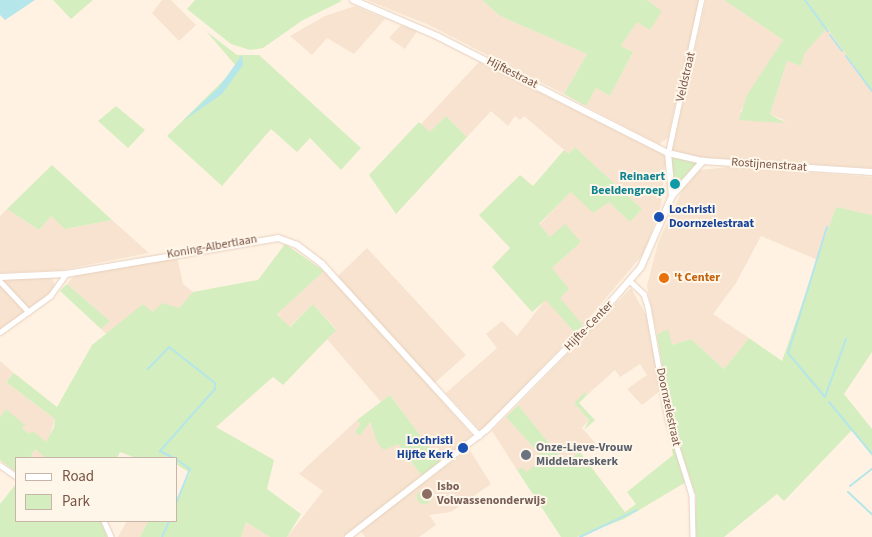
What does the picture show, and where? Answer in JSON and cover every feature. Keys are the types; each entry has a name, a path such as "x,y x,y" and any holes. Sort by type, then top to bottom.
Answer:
{"street":[{"name":"Hijftestraat","path":"353,0 437,36 668,153"},
{"name":"Veldstraat","path":"668,153 702,0"},
{"name":"Rostijnenstraat","path":"668,153 703,161 872,172"},
{"name":"Hijfte-Center","path":"668,153 672,196"},
{"name":"Hijfte-Center","path":"348,537 479,436 631,282 652,250 672,196 703,161"},
{"name":"Koning-Albertlaan","path":"0,279 66,274 263,238 297,245 322,264 479,436"},
{"path":"0,332 29,312 66,274"},
{"path":"0,279 29,312"},
{"name":"Doornzelestraat","path":"631,282 644,294 648,307 668,418 692,495 692,537"},
{"path":"0,464 15,475"},
{"path":"104,522 111,537"}],"shaded area":[{"path":"162,0 171,0 196,25 179,41 152,13"},
{"path":"367,0 482,0 500,16 587,54 564,94 429,25"},
{"path":"647,0 699,0 668,138 659,144 586,106 596,88 610,96 633,52 621,46 637,22 662,12"},
{"path":"706,0 724,0 783,40 740,112 786,121 770,114 787,61 801,66 803,54 827,28 872,90 872,168 700,157 672,150"},
{"path":"355,6 385,19 354,54 327,38 312,55 290,36 325,16"},
{"path":"401,25 417,31 405,49 389,38"},
{"path":"479,62 666,156 661,205 644,253 583,325 559,298 552,268 581,242 550,237 539,225 571,192 609,202 630,222 642,209 575,147 569,154 524,116 520,120 515,116 508,126 491,111 467,137 446,116 430,133 421,124"},
{"path":"729,167 872,177 872,215 836,207 818,260 761,236 736,283 713,314 749,338 724,369 691,339 672,345 657,335 647,286 658,243 683,189 700,170"},
{"path":"7,209 39,230 51,216 66,229 112,220 149,253 61,270 0,273 0,216"},
{"path":"367,248 466,355 430,387 472,435 440,462 390,395 381,402 327,339 336,329 313,304 289,327 277,313 324,271 338,276"},
{"path":"177,256 183,284 193,292 187,300 179,308 153,312 143,304 107,334 101,329 110,321 67,284 76,274"},
{"path":"52,278 55,286 45,297 0,329 0,280"},
{"path":"631,288 646,315 661,390 642,405 627,389 647,375 640,364 620,377 615,370 587,395 585,393 574,403 589,420 582,428 596,444 565,463 518,405"},
{"path":"546,299 575,333 481,431 446,393 497,348 486,334 502,321 517,336"},
{"path":"0,361 14,373 6,382 55,419 47,443 29,435 6,409 0,417"},
{"path":"506,417 544,459 526,473 522,467 517,470 492,431"},
{"path":"357,420 360,424 355,432 361,435 369,422 377,437 398,444 422,476 343,537 287,537 323,491 299,474"},
{"path":"35,449 47,455 46,457 31,457"},
{"path":"469,449 491,484 451,512 429,515 436,525 419,537 365,537 360,530"},
{"path":"126,522 148,522 140,537 118,537"},
{"path":"246,522 270,537 241,537"}],"green space":[{"path":"53,0 93,0 71,19"},
{"path":"195,0 342,1 303,20 263,48 250,50 231,44 187,9"},
{"path":"482,0 647,0 662,11 650,30 637,22 621,46 633,52 610,96 596,88 586,106 564,94 587,54 500,16"},
{"path":"724,0 872,0 872,90 827,28 804,54 801,66 787,61 770,114 785,123 739,120 747,95 783,40"},
{"path":"206,31 237,55 259,55 361,148 341,170 310,138 297,152 271,129 222,186 167,136 237,67"},
{"path":"116,106 145,130 128,148 98,121"},
{"path":"446,116 467,137 396,214 369,175 419,122 430,132"},
{"path":"575,147 642,209 630,222 609,202 593,213 571,192 539,224 550,237 565,224 581,242 552,268 569,289 560,298 583,325 575,333 546,300 532,312 492,267 510,248 479,215 520,175 533,186 564,150 569,154"},
{"path":"668,153 703,161 672,196"},
{"path":"52,165 112,220 65,229 51,216 39,230 7,209"},
{"path":"836,207 872,215 872,352 844,394 872,429 872,456 852,430 784,501 777,494 724,537 695,537 696,496 672,424 657,335 668,329 672,345 691,339 724,369 749,338 782,361"},
{"path":"285,244 324,271 277,314 290,327 313,304 336,330 283,385 273,377 216,427 274,460 267,489 301,514 287,537 270,537 246,522 241,537 140,537 148,522 178,522 178,498 190,473 178,465 178,457 133,457 120,452 118,457 45,457 35,449 31,457 15,457 15,471 0,460 0,417 6,409 25,425 22,428 29,434 33,431 46,442 54,427 55,419 6,382 14,373 57,407 92,345 143,304 153,312 162,303 179,308 193,292 258,280"},
{"path":"67,284 110,321 101,329 60,291"},
{"path":"585,392 587,395 579,403 595,420 584,430 589,420 574,403"},
{"path":"390,395 440,462 422,476 398,444 384,450 378,444 370,422 360,436 355,432 360,424 357,420"},
{"path":"518,405 565,463 580,452 625,512 636,504 627,492 673,455 665,414 686,482 624,519 577,537 561,537 517,470 522,467 526,472 544,459 506,417"},
{"path":"15,485 15,522 101,522 107,537 0,537 0,504"},
{"path":"424,490 429,492 431,497 429,502 424,504 419,502 417,497 419,492"}],"water":[{"path":"0,0 35,0 5,20 0,15"},
{"path":"242,55 243,65 222,94 183,121 219,87"}],"waterway":[{"path":"805,0 828,32"},
{"path":"830,35 842,51"},
{"path":"846,56 872,91"},
{"path":"825,397 788,353 827,227"},
{"path":"825,397 846,339"},
{"path":"148,369 169,347 215,383 215,389 160,451 172,457"},
{"path":"829,402 872,454"},
{"path":"178,460 190,469 178,499"},
{"path":"850,486 872,469"},
{"path":"848,492 872,514"},
{"path":"580,537 637,510"},
{"path":"162,537 169,522"}],"place":[{"name":"Reinaert Beeldengroep","path":"675,184"},
{"name":"Lochristi Doornzelestraat","path":"659,217"},
{"name":"'t Center","path":"664,278"},
{"name":"Lochristi Hijfte Kerk","path":"463,448"},
{"name":"Onze-Lieve-Vrouw Middelareskerk","path":"526,455"},
{"name":"Isbo Volwassenonderwijs","path":"427,494"}]}
